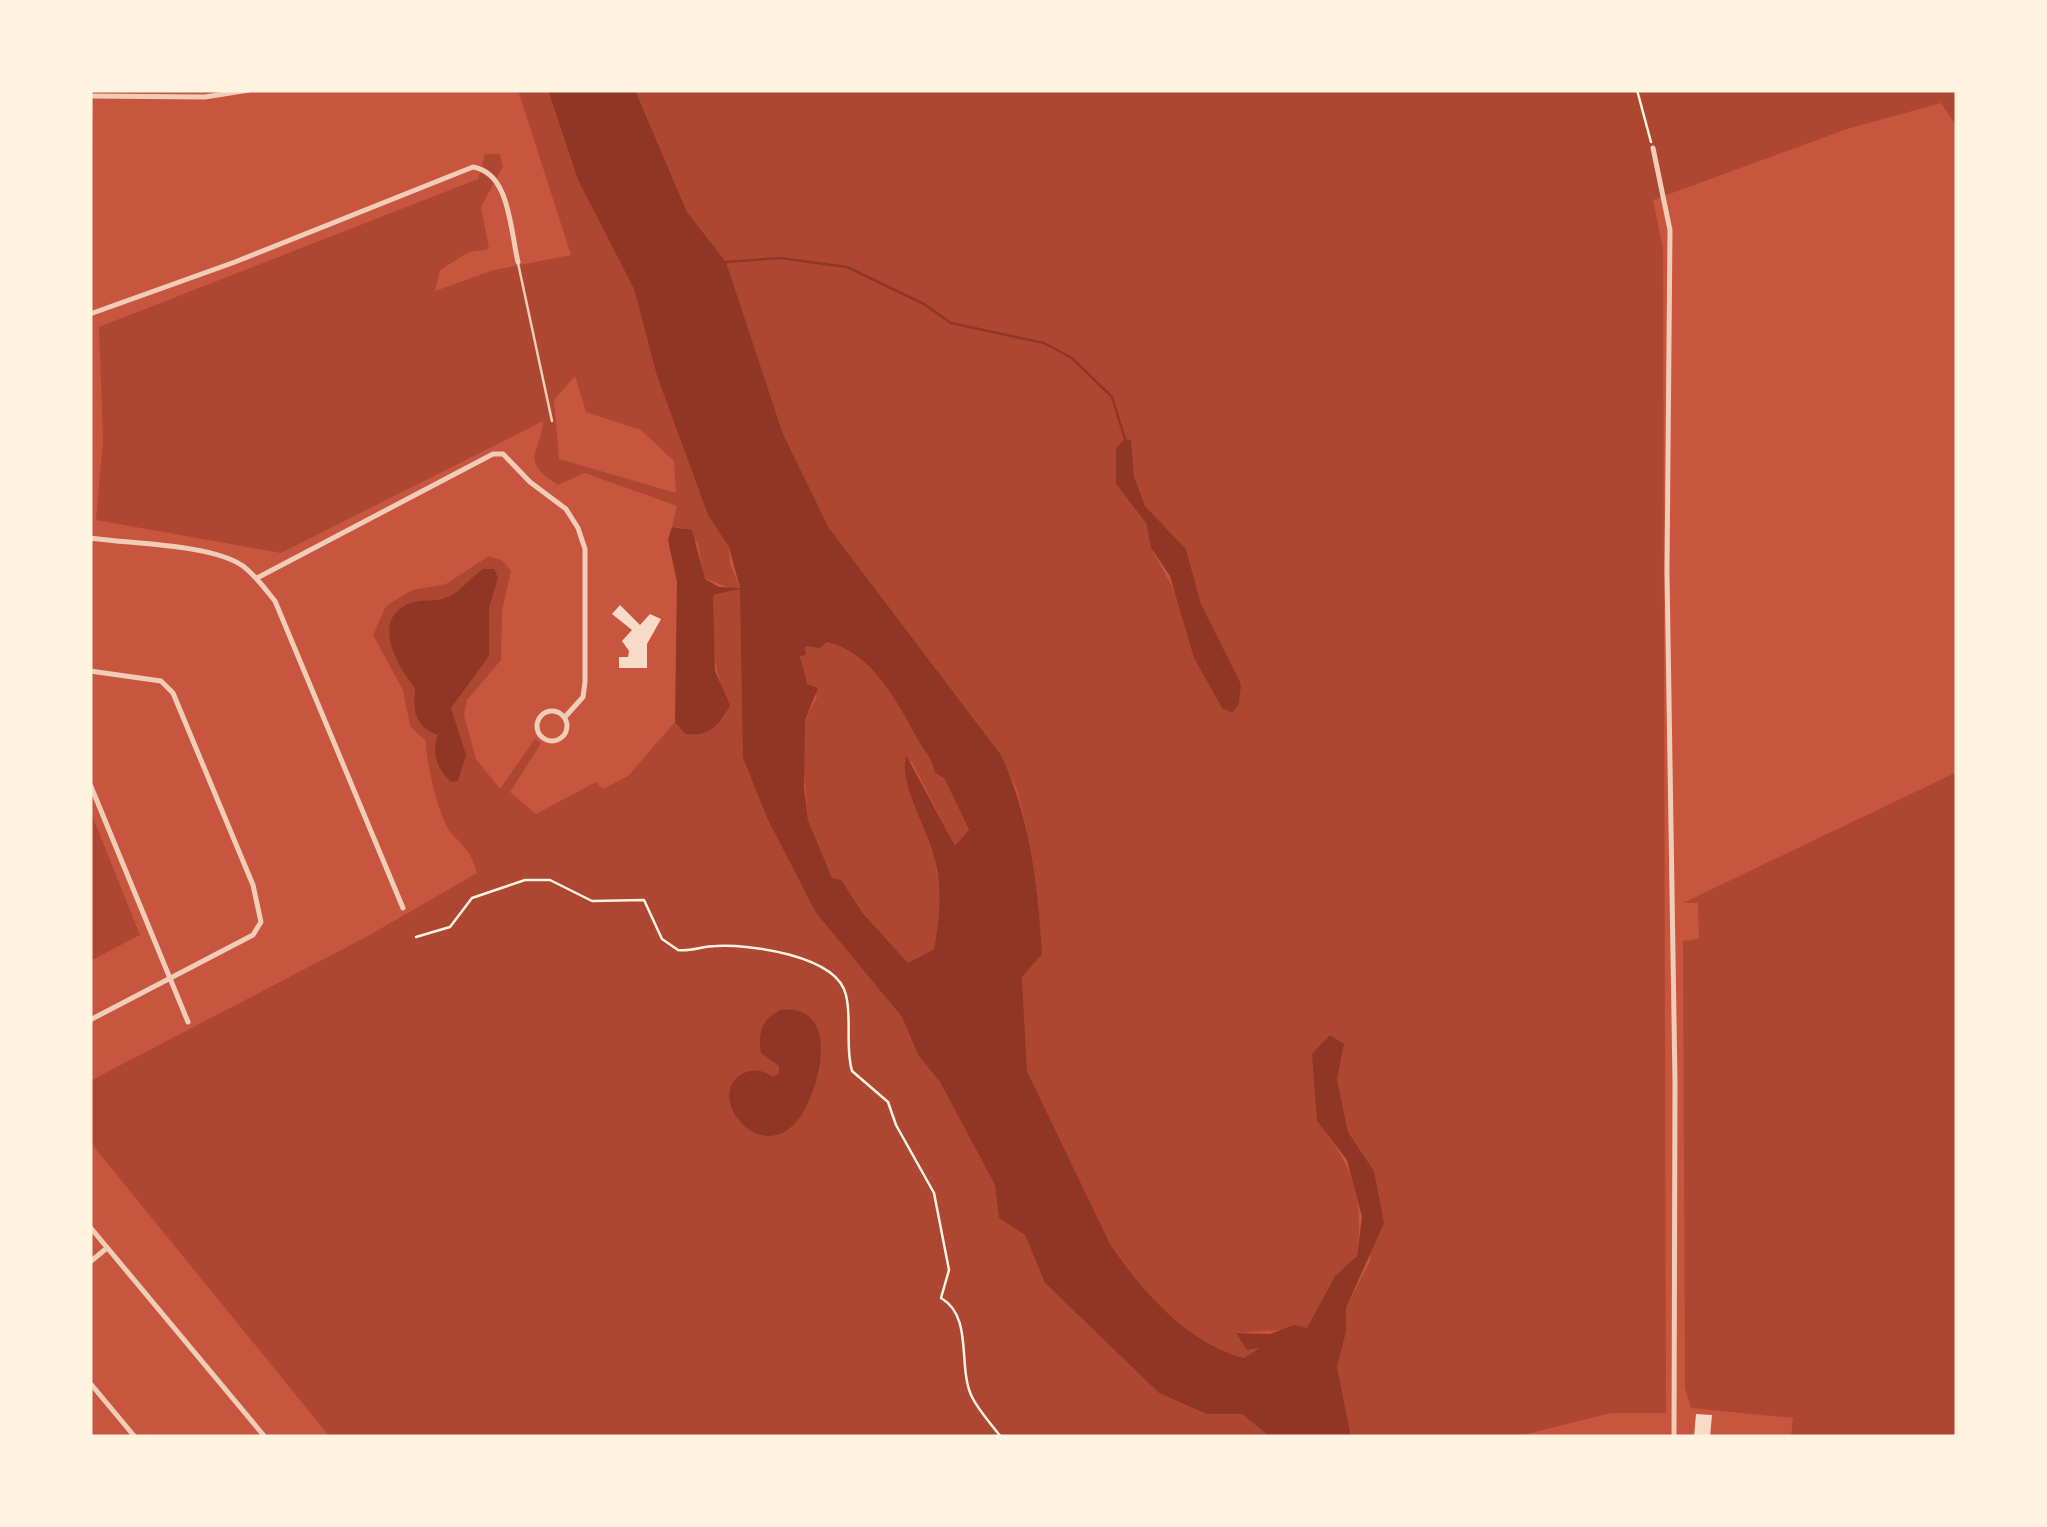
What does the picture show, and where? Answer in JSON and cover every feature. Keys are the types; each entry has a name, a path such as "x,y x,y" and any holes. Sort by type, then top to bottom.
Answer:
{"street":[{"path":"90,96 205,97 248,90"},
{"path":"1652,148 1670,230 1667,571 1675,1082 1674,1437"},
{"path":"90,314 218,269 473,166 488,169 498,180 518,262"},
{"path":"257,578 493,454 503,454 530,482 566,509 585,550 583,697 565,717 566,732 560,739 545,739 538,732 537,722 547,711 565,717"},
{"path":"90,538 212,555 240,564 257,578 275,601 404,908"},
{"path":"90,671 161,681 172,694 253,886 262,922 253,935 90,1020"},
{"path":"90,784 188,1022"},
{"path":"90,1228 265,1437"},
{"path":"90,1262 107,1248"},
{"path":"90,1383 135,1437"}],"lane":[{"path":"518,262 552,421"}],"path":[{"path":"1638,90 1652,148"},
{"path":"90,299 92,106"},
{"path":"416,937 450,926 464,904 480,894 539,879 592,900 644,900 662,939 678,950 722,946 776,951 804,958 832,976 846,996 852,1071 888,1102 896,1125 934,1193 950,1270 940,1298 951,1304 960,1330 970,1394 1001,1437"}],"shaded area":[{"path":"518,90 548,90 578,180 634,289 657,376 708,515 729,547 730,563 743,597 743,758 767,818 816,913 902,1017 918,1055 940,1082 995,1185 999,1218 1025,1235 1045,1283 1159,1393 1205,1414 1242,1414 1270,1437 330,1437 90,1142 90,1081 368,936 477,873 470,855 442,816 426,741 410,726 403,690 373,635 386,606 412,590 446,584 489,556 503,561 511,571 502,611 501,660 467,700 464,715 476,759 500,789 535,739 541,743 510,792 536,814 596,782 603,789 628,776 675,722 685,734 730,705 716,664 713,595 735,590 704,578 698,544 683,528 672,527 677,506 585,473 558,485 538,469 535,455 543,421 281,553 96,520 103,440 99,327 478,179 485,154 500,154 503,166 481,207 489,249 469,252 440,270 435,291 494,270 571,255","holes":["575,376 586,412 641,430 674,461 676,493 559,459 554,400"]},
{"path":"548,90 635,90 687,212 726,262 783,434 829,528 1001,755 1011,778 1031,852 1042,954 1022,977 1027,1071 1110,1244 1151,1297 1185,1328 1223,1351 1244,1358 1259,1348 1247,1350 1236,1333 1270,1334 1294,1325 1307,1328 1335,1276 1357,1256 1362,1217 1347,1160 1317,1121 1312,1054 1330,1035 1344,1044 1337,1079 1348,1132 1374,1171 1384,1223 1346,1308 1346,1332 1337,1367 1351,1437 1270,1437 1242,1414 1206,1414 1159,1393 1045,1283 1025,1235 999,1218 995,1185 940,1082 918,1055 902,1017 816,913 767,818 743,758 740,589 713,595 715,671 730,705 717,724 701,734 685,734 675,722 677,582 668,540 672,527 692,530 705,579 719,587 740,588 729,547 708,515 657,376 634,289 578,180","holes":["827,642 843,647 870,667 891,694 935,773 944,778 969,830 955,846 906,755 906,778 933,853 940,901 934,949 908,963 862,912 841,880 832,878 808,820 804,787 805,720 818,688 807,684 800,656 806,655 805,646 820,648"]},
{"path":"635,90 1957,90 1957,127 1941,103 1847,129 1653,200 1663,249 1666,1413 1611,1413 1515,1437 1351,1437 1337,1367 1346,1332 1346,1308 1370,1261 1374,1171 1348,1132 1337,1079 1344,1044 1317,1121 1340,1154 1354,1184 1359,1216 1357,1257 1335,1276 1307,1328 1237,1333 1260,1347 1244,1358 1223,1351 1185,1328 1136,1280 1110,1244 1027,1071 1022,977 1042,953 1026,826 1017,790 1001,755 829,528 783,434 726,262 687,212","holes":["1131,440 1134,476 1145,506 1186,549 1201,604 1241,684 1222,708 1194,658 1179,599 1151,548 1146,523 1116,484"]},
{"path":"1125,439 1131,440 1134,476 1145,506 1186,549 1201,604 1241,684 1239,704 1232,713 1222,708 1194,658 1170,576 1151,548 1146,523 1116,484 1116,448"},
{"path":"483,569 494,569 498,578 489,608 489,656 451,708 466,755 458,781 451,782 437,760 438,735 424,727 417,717 415,688 395,655 389,630 400,609 414,602 450,596"},
{"path":"826,641 856,656 881,680 901,708 935,773 944,778 969,831 955,847 912,762 904,760 934,856 942,905 934,949 908,963 832,878 808,820 802,750 805,720 817,697 805,679 801,660 804,645"},
{"path":"1957,772 1957,1437 1791,1437 1793,1418 1691,1408 1685,1388 1683,941 1699,939 1698,903 1683,903"},
{"path":"90,810 140,935 90,961"},
{"path":"780,1010 798,1011 817,1028 821,1042 818,1074 808,1103 793,1126 776,1135 759,1134 734,1113 729,1098 732,1084 744,1073 759,1071 773,1077 779,1073 779,1066 761,1053 760,1039 765,1023"}],"building":[{"path":"620,605 640,625 650,614 661,619 647,644 647,668 619,668 619,657 628,657 629,651 622,641 632,630 612,614"},
{"path":"1696,1414 1712,1415 1710,1437 1694,1437"}],"waterway":[{"path":"726,262 780,258 847,267 924,304 951,323 1044,343 1072,358 1112,397 1125,439"}]}
